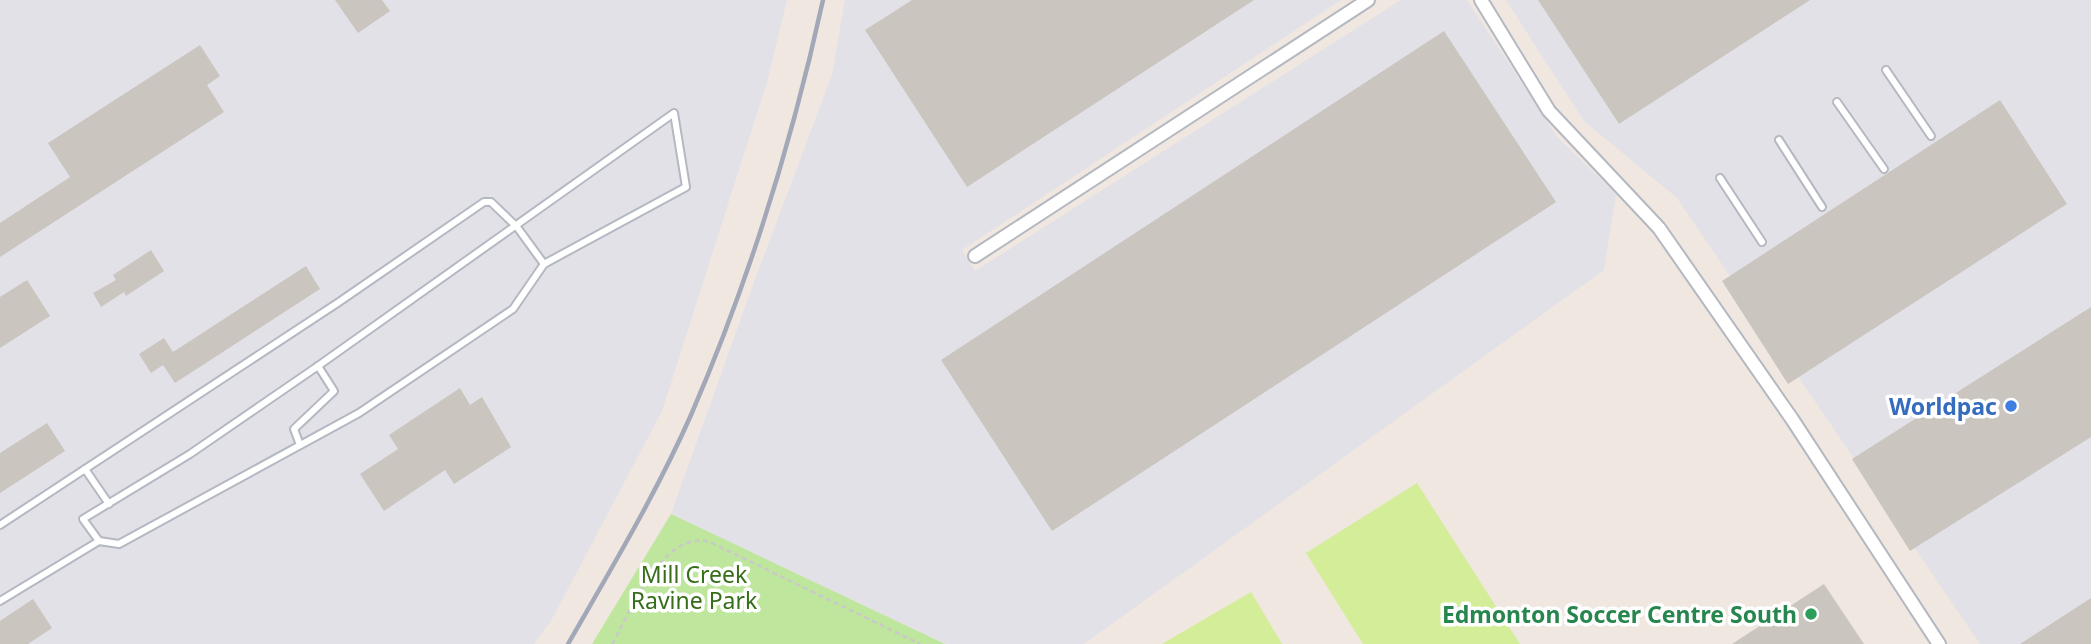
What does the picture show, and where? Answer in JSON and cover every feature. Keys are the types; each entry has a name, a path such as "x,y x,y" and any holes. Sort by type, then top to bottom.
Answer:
{"street":[{"path":"975,256 1368,0"},
{"path":"1482,0 1549,111 1659,228 1791,419 1939,644"}],"lane":[{"path":"1886,70 1931,136"},
{"path":"1837,102 1884,169"},
{"path":"0,601 99,541 119,544 359,413 513,309 544,264 686,187 674,113 517,227 190,454 83,519 99,541"},
{"path":"1779,140 1822,207"},
{"path":"1720,178 1762,242"},
{"path":"0,524 340,302 484,202 491,202 517,227 544,264"},
{"path":"300,445 294,429 334,391 318,366"},
{"path":"85,469 109,504"}],"path":[{"path":"612,644 667,553 699,539 720,546 920,644"}],"shaded area":[{"path":"0,0 787,0 767,82 662,411 552,619 534,644 0,644"},
{"path":"845,0 1341,0 962,250 975,271 1401,0 1467,0 1558,138 1616,194 1604,270 1084,644 945,644 671,514 832,75"},
{"path":"1506,0 2091,0 2091,644 1980,644 1677,198 1584,121"}],"green space":[{"path":"1417,483 1520,644 1363,644 1306,553"},
{"name":"Mill Creek Ravine Park","path":"671,514 945,644 592,644"},
{"path":"1251,592 1282,644 1162,644"}],"building":[{"path":"335,0 382,0 390,11 358,33"},
{"path":"912,0 1254,0 967,187 865,30"},
{"path":"1538,0 1810,0 1619,124"},
{"path":"1444,31 1556,202 1052,531 941,360"},
{"path":"200,45 220,76 207,85 224,112 0,257 0,223 70,177 48,143"},
{"path":"2000,100 2067,204 1788,384 1722,281"},
{"path":"151,250 164,271 126,296 124,292 101,307 93,293 116,280 113,275"},
{"path":"306,266 320,289 175,383 163,365 151,373 139,354 164,338 173,352"},
{"path":"27,280 50,316 0,348 0,297"},
{"path":"2091,307 2091,437 1910,551 1852,459"},
{"path":"460,388 470,405 482,397 511,447 454,484 445,470 384,511 360,474 398,449 389,435"},
{"path":"47,423 65,451 0,493 0,453"},
{"name":"Edmonton Soccer Centre South","path":"1824,584 1864,644 1732,644"},
{"path":"2091,598 2091,644 2020,644"},
{"path":"33,599 52,628 28,644 0,644 0,621"}],"railway":[{"path":"568,644 663,474 712,365 750,262 783,158 823,0"}],"place":[{"name":"Worldpac","path":"2011,406"},
{"name":"Edmonton Soccer Centre South","path":"1811,614"}]}
